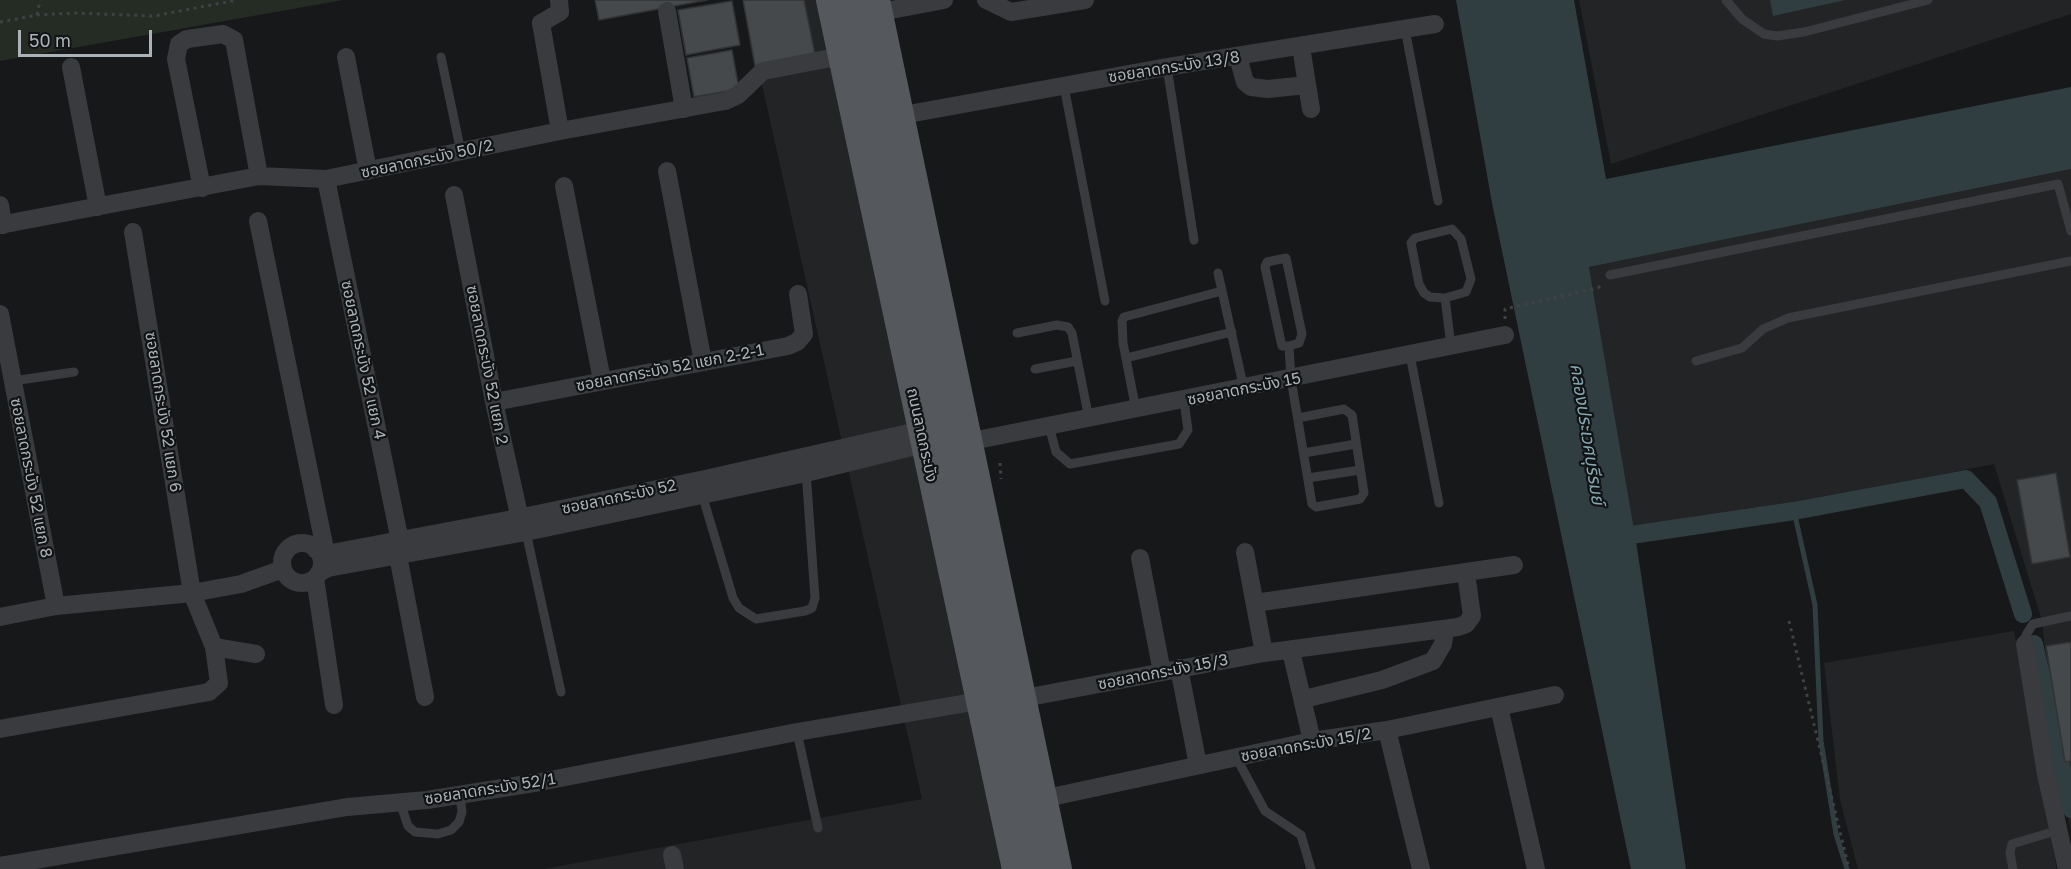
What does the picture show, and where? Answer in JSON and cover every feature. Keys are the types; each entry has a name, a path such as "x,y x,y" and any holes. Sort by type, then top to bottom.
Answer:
{"main road":[{"name":"ถนนลาดกระบัง","path":"830,0 1016,869"},
{"path":"854,0 1037,869"},
{"path":"885,3 914,113 1071,869"},
{"path":"885,3 1058,869"}],"street":[{"path":"559,0 560,12 541,23 560,131"},
{"path":"885,3 944,0"},
{"path":"986,0 1011,12 1085,0"},
{"path":"667,11 684,109"},
{"name":"ซอยลาดกระบัง 13/8","path":"914,113 1167,67 1435,24"},
{"path":"202,188 176,59 179,44 187,39 223,34 234,40 259,176"},
{"path":"1301,47 1311,109"},
{"name":"ซอยลาดกระบัง 50/2","path":"2,225 259,176 326,179 560,131 684,109 730,99 763,71 842,56"},
{"path":"346,57 368,171"},
{"path":"1238,57 1245,82 1251,87 1268,89 1307,85"},
{"path":"71,67 98,207"},
{"path":"667,171 703,362"},
{"name":"ซอยลาดกระบัง 52 แยก 4","path":"326,179 400,548 425,698"},
{"path":"564,186 602,380"},
{"name":"ซอยลาดกระบัง 52 แยก 2","path":"454,195 494,402 522,525"},
{"path":"0,205 2,225"},
{"path":"258,221 321,552 323,566 317,575 334,705"},
{"name":"ซอยลาดกระบัง 52 แยก 6","path":"0,729 209,692 215,688 220,677 214,646 192,593 133,232"},
{"name":"ซอยลาดกระบัง 52 แยก 2-2-1","path":"494,402 797,342 804,334 798,294"},
{"name":"ซอยลาดกระบัง 52 แยก 8","path":"0,314 56,606"},
{"name":"ซอยลาดกระบัง 15","path":"982,439 1184,401 1505,335"},
{"name":"ซอยลาดกระบัง 52","path":"400,548 321,552 309,545 292,546 286,552 283,569 293,581 308,582 328,568 400,548 705,487 923,437"},
{"path":"1245,552 1264,653"},
{"path":"1140,558 1198,765"},
{"path":"1254,603 1514,565"},
{"path":"0,617 56,606 192,593 242,584 283,569"},
{"name":"ซอยลาดกระบัง 15/3","path":"1035,696 1264,653 1458,627 1471,620 1466,573"},
{"path":"1304,699 1382,680 1433,661 1443,644 1445,629"},
{"path":"2025,644 2046,774 2067,869"},
{"path":"214,646 256,654"},
{"path":"1291,651 1312,741"},
{"name":"ซอยลาดกระบัง 15/2","path":"1056,796 1312,741 1387,730 1556,694"},
{"name":"ซอยลาดกระบัง 52/1","path":"0,866 347,807 460,795 797,732 979,701"},
{"path":"1499,707 1536,869"},
{"path":"1387,730 1421,869"}],"lane":[{"path":"1726,0 1742,19 1764,34 1777,36 1804,32 1928,0"},
{"path":"1405,29 1438,201"},
{"path":"441,57 461,152"},
{"path":"1167,67 1194,240"},
{"path":"1064,86 1105,301"},
{"path":"1610,275 2058,184 2071,231"},
{"path":"1452,229 1461,239 1471,279 1466,292 1445,298 1430,297 1424,293 1419,284 1411,243 1415,238 1452,229"},
{"path":"1286,258 1302,334 1299,343 1289,346 1282,346 1265,267 1267,262 1286,258"},
{"path":"1696,361 1742,348 1763,328 1788,318 2071,261"},
{"path":"1218,273 1244,389"},
{"path":"1136,410 1126,358 1122,321 1124,317 1222,291"},
{"path":"1445,298 1451,346"},
{"path":"1017,333 1058,325 1068,327 1089,419"},
{"path":"1126,358 1232,332"},
{"path":"1289,346 1291,379 1312,504 1316,507 1360,499 1364,493 1352,416 1344,409 1298,418"},
{"path":"1410,355 1439,503"},
{"path":"1035,369 1077,361"},
{"path":"13,381 74,372"},
{"path":"1049,426 1056,452 1070,464 1179,444 1188,430 1184,401"},
{"path":"1304,453 1356,444"},
{"path":"705,487 733,598 739,608 756,619 805,611 812,608 815,598 806,465"},
{"path":"1308,478 1360,470"},
{"path":"522,525 561,692"},
{"path":"2025,644 2026,635 2033,624 2071,616"},
{"path":"797,732 818,828"},
{"path":"1236,757 1265,811 1300,835 1311,869"},
{"path":"400,802 408,826 415,832 438,834 451,830 459,822 462,812 460,795"},
{"path":"2013,869 2010,854 2013,844 2059,830"}],"path":[{"path":"37,15 40,0"},
{"path":"0,22 37,15 74,13 154,16 237,0"},
{"path":"1505,335 1505,309 1598,288 1610,275"},
{"path":"1789,621 1849,869"}],"shaded area":[{"path":"0,0 343,0 0,61"},
{"path":"743,0 824,0 1002,869 544,869 922,799"},
{"path":"1579,0 2071,0 2071,14 1611,164"},
{"path":"2071,169 2071,831 2061,787 2042,621 1994,464 1635,535 1589,267"},
{"path":"2014,631 2057,869 1858,869 1840,800 1824,663"}],"water":[{"name":"คลองประเวศบุรีรมย์","path":"1456,0 1574,0 1606,179 2071,87 2071,169 1589,267 1635,535 1686,869 1631,869 1492,203"},
{"path":"1770,0 1845,0 1773,16"}],"building":[{"path":"595,0 707,0 599,20"},
{"path":"743,0 804,0 815,54 755,66"},
{"path":"732,1 740,45 686,55 678,10"},
{"path":"732,50 739,89 694,97 687,58"},
{"path":"2056,473 2070,557 2032,564 2017,480"},
{"path":"2071,642 2071,761 2065,762 2046,646"}],"waterway":[{"path":"1611,538 1794,511 1966,479 1988,502 2023,614"},
{"path":"1794,511 1815,605 1821,741 1836,834 1847,869"},
{"path":"2034,644 2071,809"}]}
